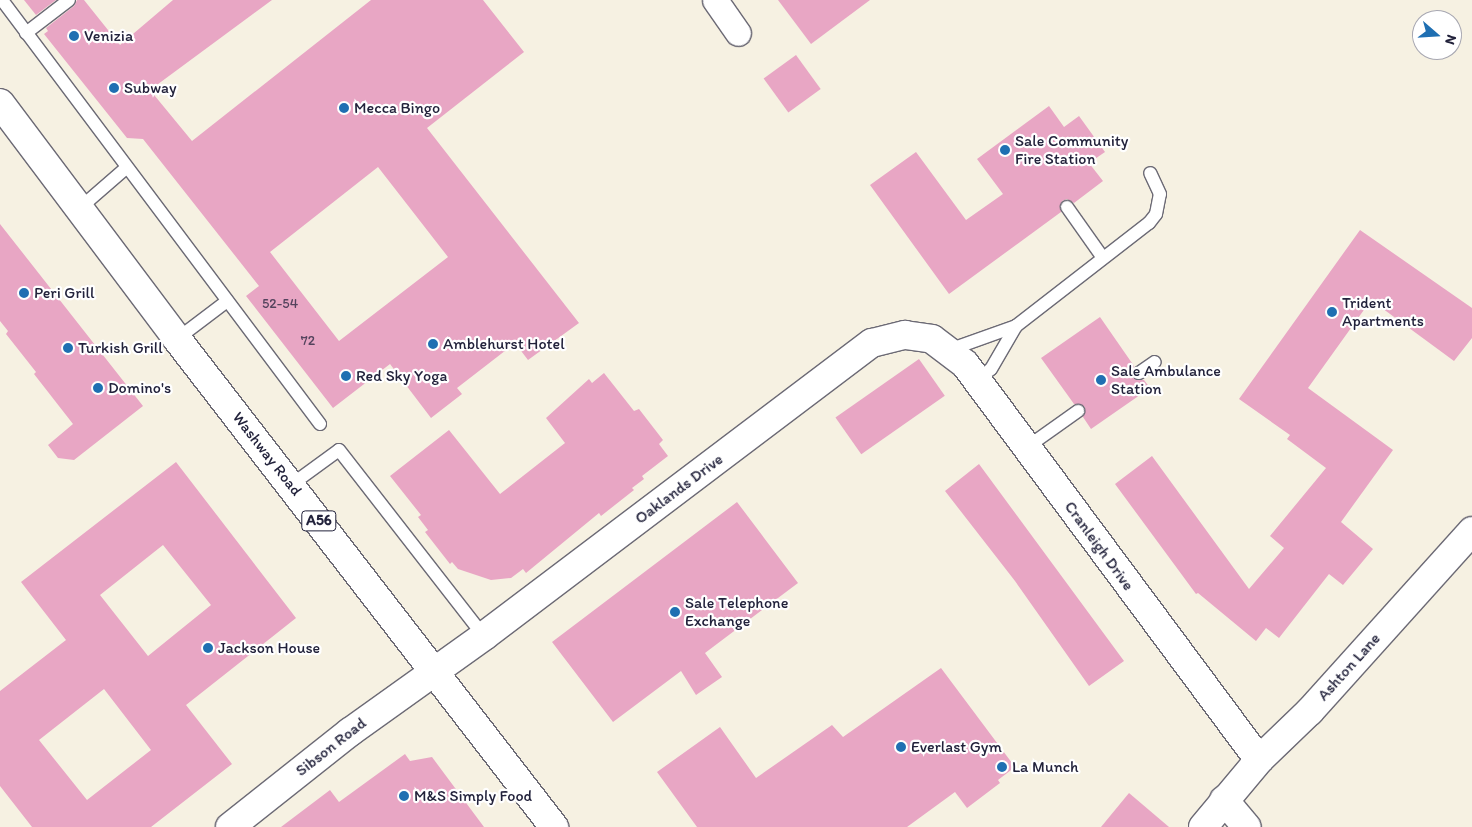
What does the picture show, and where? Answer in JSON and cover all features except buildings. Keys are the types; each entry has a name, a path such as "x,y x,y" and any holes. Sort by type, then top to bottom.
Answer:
{"main road":[{"name":"Washway Road","path":"0,103 177,339 554,827"},
{"name":"Oaklands Drive","path":"435,671 872,343 904,335 941,344"},
{"name":"Cranleigh Drive","path":"941,344 978,379 1026,448 1259,760"},
{"name":"Ashton Lane","path":"1203,827 1259,760 1310,711 1472,531"},
{"name":"Sibson Road","path":"230,827 350,732 435,671"},
{"path":"1224,800 1247,827"}],"street":[{"path":"715,0 738,33"}],"lane":[{"path":"2,0 126,168 320,424"},
{"path":"26,33 69,0"},
{"path":"80,208 126,168"},
{"path":"978,379 991,369 1016,326 1156,214 1160,194 1150,173"},
{"path":"1067,208 1103,258"},
{"path":"177,339 227,301"},
{"path":"941,344 1016,326"},
{"path":"1139,373 1155,362"},
{"path":"1026,448 1078,411"},
{"path":"291,485 339,450 484,636"}],"place":[{"name":"Venizia","path":"74,36"},
{"name":"Subway","path":"114,88"},
{"name":"Mecca Bingo","path":"344,108"},
{"name":"Sale Community Fire Station","path":"1005,150"},
{"name":"Peri Grill","path":"24,293"},
{"name":"Trident Apartments","path":"1332,312"},
{"name":"Amblehurst Hotel","path":"433,344"},
{"name":"Turkish Grill","path":"68,348"},
{"name":"Red Sky Yoga","path":"346,376"},
{"name":"Sale Ambulance Station","path":"1101,380"},
{"name":"Domino's","path":"98,388"},
{"name":"Sale Telephone Exchange","path":"675,612"},
{"name":"Jackson House","path":"208,648"},
{"name":"Everlast Gym","path":"901,747"},
{"name":"La Munch","path":"1002,767"},
{"name":"M&S Simply Food","path":"404,796"}]}
